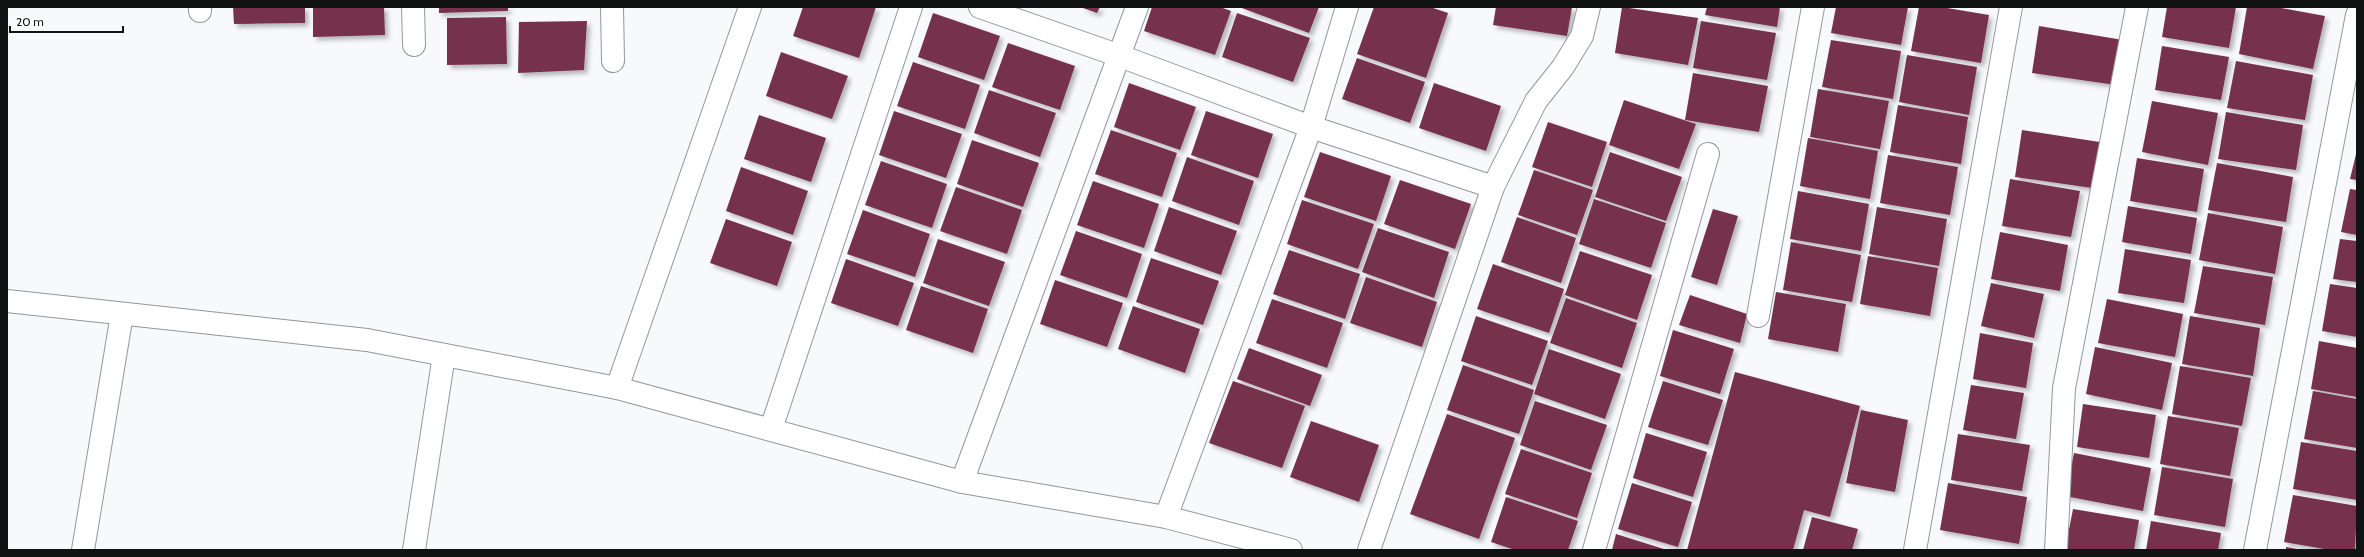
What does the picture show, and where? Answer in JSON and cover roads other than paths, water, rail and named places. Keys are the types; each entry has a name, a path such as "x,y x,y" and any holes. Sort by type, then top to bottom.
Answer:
{"street":[{"path":"413,7 414,45"},
{"path":"612,7 613,61"},
{"path":"617,388 750,7"},
{"path":"771,429 910,7"},
{"path":"980,7 1120,56 1311,127 1493,187"},
{"path":"962,482 1137,7"},
{"path":"1166,517 1311,127 1347,7"},
{"path":"1369,550 1493,187 1536,101 1563,67 1582,36 1589,7"},
{"path":"1758,316 1813,7"},
{"path":"1915,550 2011,7"},
{"path":"2056,550 2064,388 2137,7"},
{"path":"2255,550 2357,15"},
{"path":"1594,550 1708,154"},
{"path":"7,301 367,340 617,388 962,482 1166,517 1290,550"},
{"path":"83,550 122,314"},
{"path":"414,550 444,355"}]}
